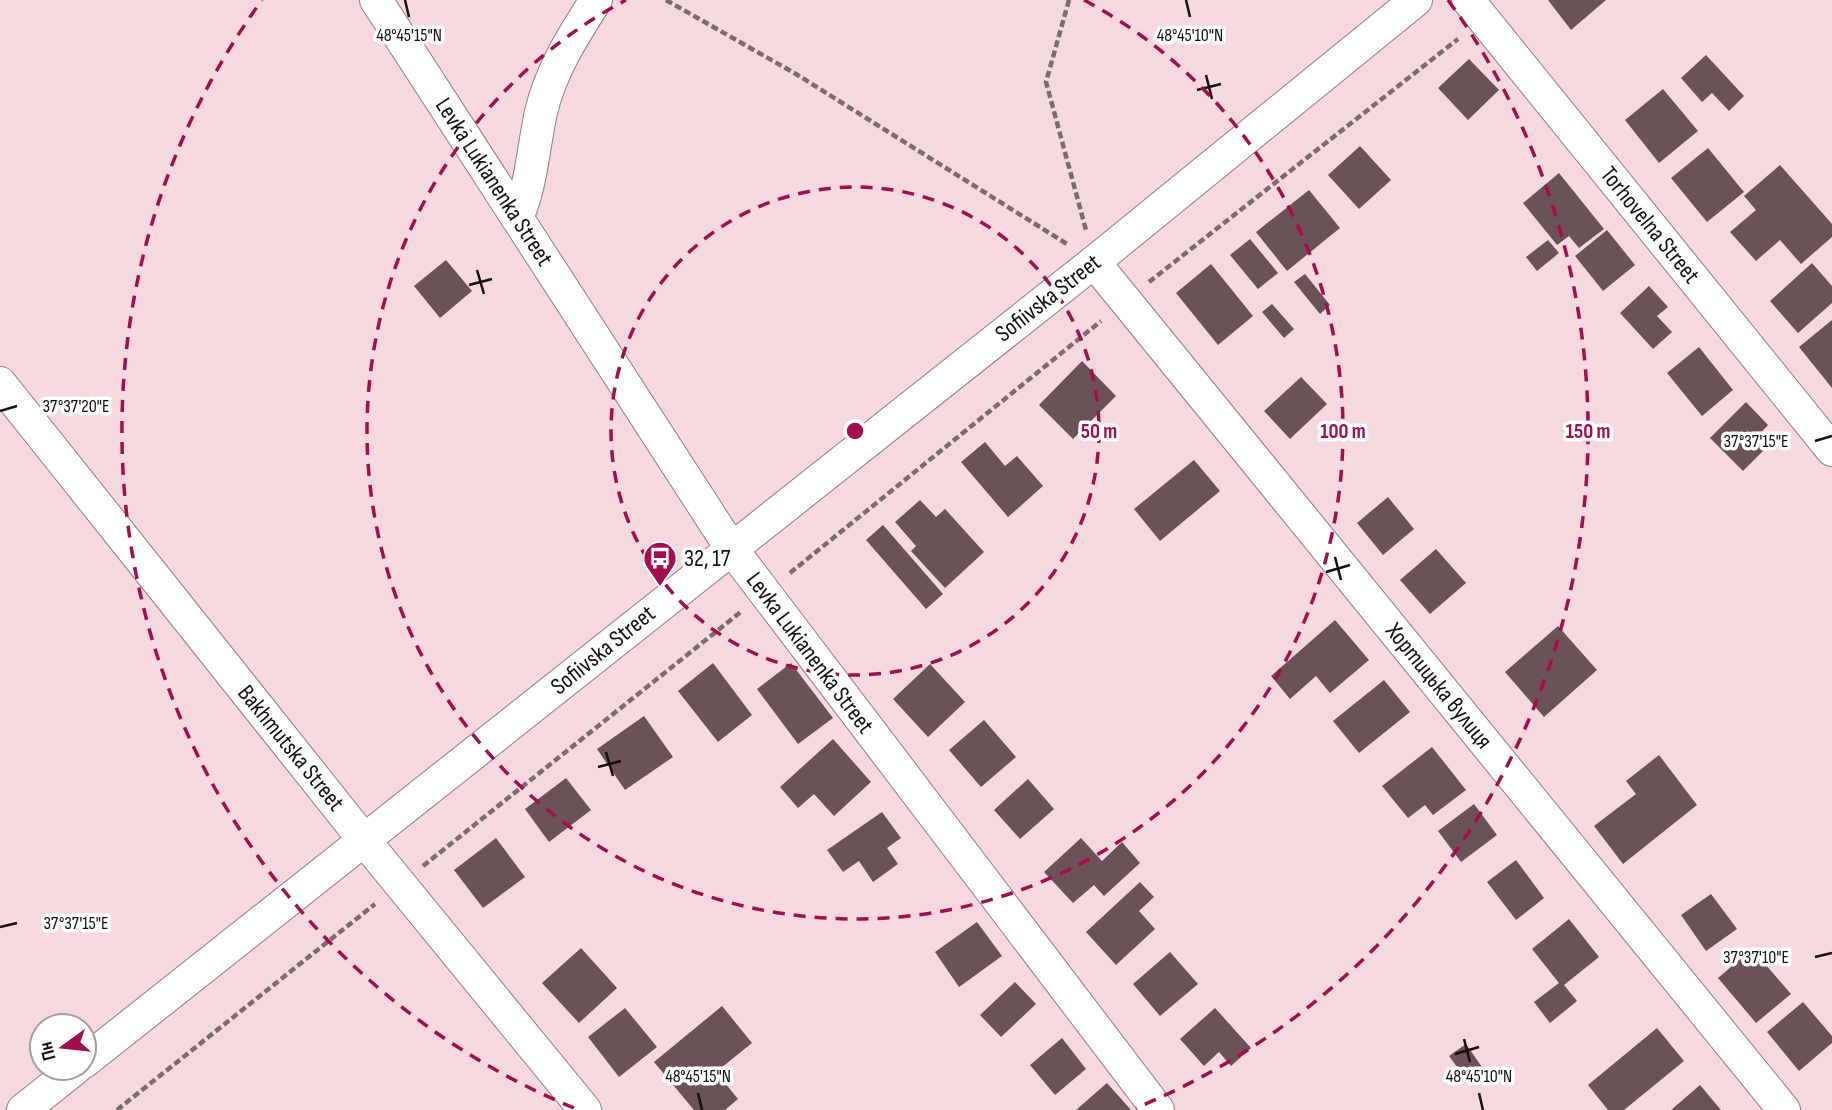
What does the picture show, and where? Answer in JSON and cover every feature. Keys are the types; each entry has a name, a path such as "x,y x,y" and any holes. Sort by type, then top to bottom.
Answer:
{"street":[{"name":"Levka Lukianenka Street","path":"376,0 731,548 1158,1110"},
{"path":"517,218 529,190 542,110 557,63 596,0"},
{"name":"Sofiivska Street","path":"98,1051 1094,262 1416,0"},
{"name":"Torhovelna Street","path":"1476,9 1832,450"},
{"name":"Хортицька вулиця","path":"1094,262 1784,1110"},
{"name":"Bakhmutska Street","path":"0,383 364,841 585,1110"},
{"path":"23,1110 58,1082"}],"path":[{"path":"666,0 796,74 1094,262"},
{"path":"1069,0 1046,82 1094,262"},
{"path":"117,1110 765,593 1126,300 1476,9"}],"building":[{"path":"1548,0 1606,0 1571,30"},
{"path":"1706,55 1744,96 1729,111 1712,93 1702,102 1681,78"},
{"path":"1469,59 1499,90 1468,120 1438,88"},
{"path":"1663,89 1698,131 1659,163 1625,120"},
{"path":"1360,146 1391,180 1359,209 1328,175"},
{"path":"1708,148 1744,192 1707,222 1671,178"},
{"path":"1780,165 1832,224 1832,237 1801,264 1780,240 1756,261 1730,232 1756,210 1744,196"},
{"path":"1559,173 1604,229 1579,248 1569,236 1557,245 1523,203"},
{"path":"1309,190 1340,228 1287,271 1256,232"},
{"path":"1607,230 1635,265 1603,291 1575,256"},
{"path":"1250,239 1278,273 1258,289 1230,255"},
{"path":"1548,240 1559,253 1537,271 1526,257"},
{"path":"446,260 472,291 440,318 414,286"},
{"path":"1812,263 1832,286 1832,303 1798,333 1770,301"},
{"path":"1211,264 1253,316 1218,345 1176,293"},
{"path":"1305,274 1330,305 1320,314 1294,282"},
{"path":"1649,286 1668,307 1657,316 1672,332 1653,349 1620,313"},
{"path":"1272,304 1294,329 1284,338 1262,312"},
{"path":"1832,320 1832,388 1799,347"},
{"path":"1699,347 1733,390 1702,416 1667,373"},
{"path":"1082,361 1116,396 1073,439 1039,405"},
{"path":"1301,377 1327,404 1290,439 1264,411"},
{"path":"1746,402 1768,425 1755,439 1765,449 1743,471 1710,438"},
{"path":"985,442 1005,466 1017,456 1043,486 1008,517 961,462"},
{"path":"1194,460 1220,491 1160,541 1134,509"},
{"path":"1388,497 1414,529 1383,555 1357,523"},
{"path":"920,500 936,517 945,509 984,552 945,588 911,551 916,546 895,522"},
{"path":"883,525 943,594 926,609 866,540"},
{"path":"1436,549 1466,583 1430,614 1400,580"},
{"path":"1335,620 1369,660 1330,693 1316,676 1290,699 1271,676"},
{"path":"1558,626 1597,670 1544,717 1505,672"},
{"path":"713,663 752,715 718,742 678,691"},
{"path":"791,663 833,718 798,744 757,689"},
{"path":"930,664 965,702 928,737 893,699"},
{"path":"1384,680 1410,712 1359,753 1333,721"},
{"path":"644,716 673,757 625,790 597,749"},
{"path":"984,720 1016,757 981,787 949,750"},
{"path":"833,739 871,782 834,816 814,794 798,808 780,787"},
{"path":"1432,747 1466,790 1433,815 1425,805 1408,818 1382,786"},
{"path":"1659,755 1697,805 1623,864 1594,826 1636,794 1626,781"},
{"path":"566,778 591,810 549,842 525,809"},
{"path":"1028,779 1054,809 1020,839 994,810"},
{"path":"1474,804 1497,835 1461,862 1438,831"},
{"path":"882,812 901,838 887,848 898,864 873,882 859,861 843,872 827,850"},
{"path":"496,838 525,877 483,908 454,870"},
{"path":"1081,838 1102,861 1122,842 1140,863 1104,896 1094,885 1073,903 1044,872"},
{"path":"1516,860 1544,898 1516,920 1487,882"},
{"path":"1140,882 1154,897 1139,911 1155,929 1116,965 1086,932"},
{"path":"1711,894 1737,929 1706,951 1681,915"},
{"path":"1569,919 1599,957 1564,985 1577,1001 1550,1023 1534,1002 1559,983 1532,949"},
{"path":"977,922 1002,956 959,987 935,952"},
{"path":"581,948 617,988 579,1023 542,983"},
{"path":"1752,949 1791,994 1756,1023 1718,978"},
{"path":"1170,952 1198,984 1160,1016 1133,984"},
{"path":"1015,982 1036,1004 1001,1037 980,1015"},
{"path":"1803,1002 1832,1036 1832,1043 1799,1071 1767,1032"},
{"path":"722,1006 752,1043 716,1072 738,1099 725,1110 694,1110 654,1062"},
{"path":"625,1008 657,1047 619,1077 588,1037"},
{"path":"1215,1008 1251,1048 1231,1066 1219,1052 1204,1066 1180,1039"},
{"path":"1657,1028 1684,1061 1624,1110 1608,1110 1588,1085"},
{"path":"1062,1038 1086,1069 1055,1095 1030,1065"},
{"path":"1466,1044 1484,1070 1468,1082 1449,1056"},
{"path":"1107,1083 1131,1110 1076,1110"},
{"path":"1700,1085 1721,1110 1671,1110"}],"place":[{"name":"32, 17","path":"660,588"}]}
